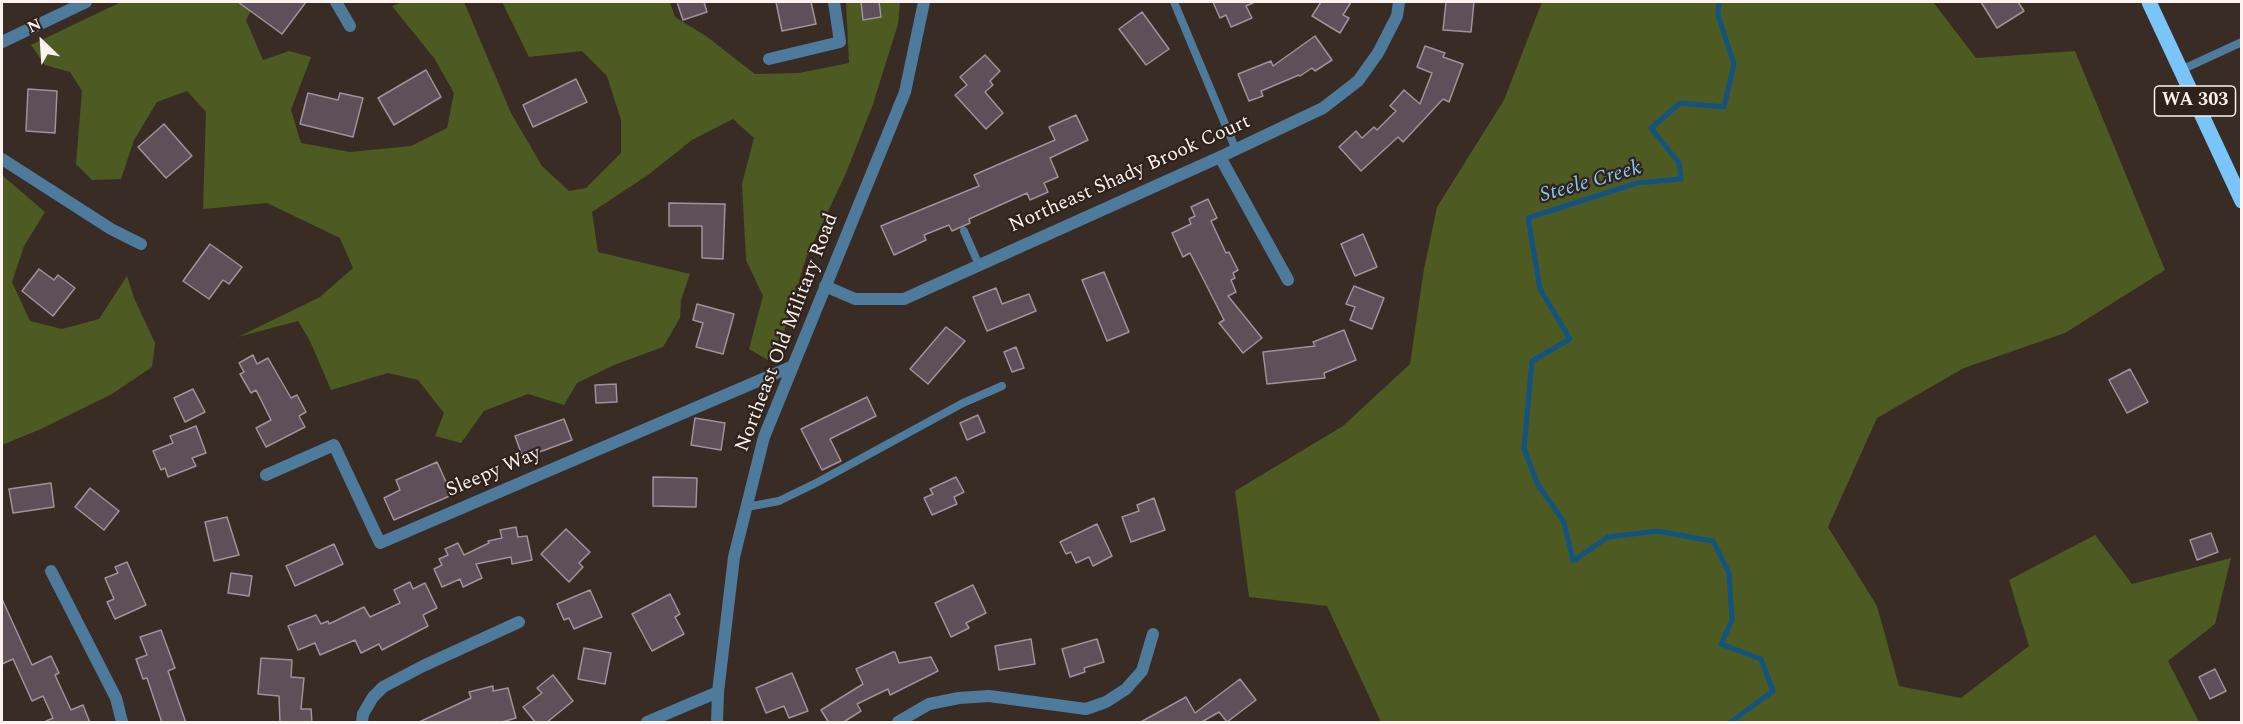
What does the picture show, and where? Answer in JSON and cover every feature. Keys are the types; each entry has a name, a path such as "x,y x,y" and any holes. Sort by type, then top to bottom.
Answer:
{"main road":[{"name":"WA 303","path":"2149,2 2241,201"}],"street":[{"path":"2,42 86,2"},
{"path":"336,2 350,26"},
{"path":"769,59 840,42 834,2"},
{"name":"Northeast Old Military Road","path":"717,723 718,692 734,557 764,437 905,92 924,2"},
{"name":"Northeast Shady Brook Court","path":"825,286 855,299 904,299 1220,158 1323,108 1358,81 1378,53 1397,16 1399,2"},
{"path":"1220,158 1288,280"},
{"path":"2,159 111,229 141,244"},
{"name":"Sleepy Way","path":"266,475 334,445 380,543 793,366"},
{"path":"51,571 116,698 122,723"},
{"path":"362,723 363,714 373,697 383,687 519,622"},
{"path":"898,723 929,704 959,698 989,696 1086,709 1106,702 1126,689 1142,672 1153,634"},
{"path":"647,723 718,692"}],"lane":[{"path":"1174,2 1236,150"},
{"path":"2181,70 2241,42"},
{"path":"964,231 979,265"},
{"path":"747,507 779,501 963,403 1002,386"}],"green space":[{"path":"121,2 255,2 246,20 263,60 289,51 311,57 291,110 301,143 350,152 411,146 447,128 454,93 434,58 392,6 402,2 464,2 511,113 542,166 569,191 586,188 621,153 621,120 607,76 582,51 529,57 502,2 670,2 675,17 706,36 755,74 799,73 849,63 846,2 900,2 898,24 873,104 846,173 806,258 783,335 768,360 749,349 763,296 746,260 742,184 754,138 733,119 692,140 648,175 592,212 598,252 690,274 681,300 680,318 663,347 614,365 577,383 564,405 528,394 484,411 461,443 435,436 444,413 418,380 388,373 331,390 310,341 298,321 238,337 320,297 353,268 340,238 267,203 203,209 206,112 187,91 157,102 134,140 121,179 92,180 76,164 82,91 70,72 45,65 31,45"},
{"path":"1542,2 1933,2 1976,58 2075,51 2165,270 2065,333 1964,368 1877,418 1828,527 1877,606 1899,686 1961,698 2029,646 2009,580 2095,535 2132,584 2231,558 2215,624 2168,661 2199,722 1381,722 1327,606 1249,597 1235,491 1343,426 1410,364 1424,269 1437,207 1504,100"},
{"path":"2,175 45,212 24,246 12,282 30,321 62,329 99,319 127,276 134,298 155,343 152,367 112,394 41,429 2,445"}],"building":[{"path":"238,2 306,2 282,34"},
{"path":"677,2 704,2 707,12 683,20"},
{"path":"776,2 811,2 816,24 782,31"},
{"path":"861,2 879,2 881,17 863,20"},
{"path":"1213,2 1255,2 1246,6 1252,18 1231,27 1226,15 1220,18"},
{"path":"1321,2 1351,2 1343,15 1349,18 1340,33 1312,16"},
{"path":"1446,2 1474,2 1471,32 1443,30"},
{"path":"1981,2 2018,2 2024,11 1997,28"},
{"path":"1142,12 1169,49 1146,65 1119,29"},
{"path":"1315,36 1332,60 1315,71 1312,68 1300,76 1261,91 1263,96 1249,101 1238,74 1271,61 1273,66"},
{"path":"1425,46 1445,53 1443,57 1463,64 1449,102 1443,99 1403,142 1398,137 1361,171 1339,147 1356,131 1362,138 1374,127 1377,130 1396,111 1390,106 1404,90 1420,104 1432,73 1417,67"},
{"path":"985,55 1000,71 990,81 993,85 985,92 1003,113 986,129 955,95 967,85 960,77"},
{"path":"426,70 441,97 394,125 378,98"},
{"path":"576,79 587,102 533,127 523,105"},
{"path":"28,89 57,91 55,133 26,131"},
{"path":"308,93 338,100 340,93 363,98 353,137 300,124"},
{"path":"1076,115 1088,140 1050,158 1058,177 1044,183 1048,192 1030,200 1027,193 969,219 970,223 952,231 949,225 924,235 926,240 894,255 881,226 979,186 974,175 1055,140 1049,127"},
{"path":"164,124 192,156 166,178 138,147"},
{"path":"1208,199 1217,218 1211,221 1226,253 1229,252 1238,270 1233,273 1235,278 1231,280 1236,292 1228,296 1262,338 1243,353 1219,323 1224,320 1190,253 1183,257 1172,233 1191,224 1189,219 1195,216 1191,207"},
{"path":"669,203 725,204 723,259 702,258 702,226 669,226"},
{"path":"1363,234 1377,267 1355,276 1341,244"},
{"path":"210,244 242,267 229,284 223,280 209,299 183,281"},
{"path":"39,269 54,280 58,275 75,288 53,316 22,291"},
{"path":"1104,272 1129,332 1107,341 1082,280"},
{"path":"1354,286 1384,298 1372,329 1350,320 1355,307 1346,304"},
{"path":"996,288 1002,304 1029,294 1036,311 987,331 973,297"},
{"path":"697,304 734,314 723,354 696,347 703,323 693,320"},
{"path":"946,327 965,341 928,384 910,369"},
{"path":"1344,330 1356,360 1324,373 1325,378 1267,384 1263,352 1315,346 1313,342"},
{"path":"1016,347 1024,368 1012,372 1004,352"},
{"path":"253,355 257,364 268,358 291,398 297,395 306,412 299,416 305,427 266,447 256,428 271,420 256,390 251,393 240,374 244,372 239,363"},
{"path":"2130,369 2148,402 2127,413 2109,380"},
{"path":"616,384 617,402 596,403 595,385"},
{"path":"193,389 205,412 185,422 174,398"},
{"path":"867,397 876,416 830,439 841,461 822,470 801,429"},
{"path":"978,415 985,432 967,440 960,423"},
{"path":"695,418 725,423 721,450 691,445"},
{"path":"564,419 572,440 523,458 515,436"},
{"path":"196,426 206,453 192,458 196,466 168,477 165,468 161,470 153,451 173,443 170,436"},
{"path":"437,462 452,495 394,520 384,498 400,490 396,480"},
{"path":"653,477 697,478 696,507 653,506"},
{"path":"956,477 964,492 954,497 957,504 932,515 924,498 933,494 930,489"},
{"path":"51,483 54,507 13,513 9,489"},
{"path":"90,488 119,511 104,530 75,507"},
{"path":"1154,498 1165,530 1131,542 1122,517 1139,511 1137,505"},
{"path":"227,517 239,555 214,561 205,522"},
{"path":"1097,524 1112,556 1093,566 1089,557 1076,563 1071,552 1066,554 1060,542"},
{"path":"516,527 518,537 527,536 532,560 512,564 511,557 476,564 482,578 463,587 460,579 442,587 434,569 442,565 439,559 448,555 445,549 458,543 464,555 489,543 488,541 502,538 500,530"},
{"path":"566,529 590,552 579,563 583,567 569,582 541,554"},
{"path":"2211,533 2218,552 2197,560 2190,540"},
{"path":"334,544 343,564 295,586 286,566"},
{"path":"127,562 146,605 115,619 107,602 114,599 105,578 118,573 115,567"},
{"path":"231,573 252,576 249,596 228,593"},
{"path":"410,582 413,589 425,583 437,608 423,615 428,626 382,650 379,644 361,653 355,640 320,655 315,643 298,650 288,626 316,615 321,624 328,621 329,624 364,607 370,617 400,603 394,590"},
{"path":"973,585 986,613 966,623 969,628 951,637 935,603"},
{"path":"590,590 602,617 574,629 569,618 564,620 557,604"},
{"path":"670,594 680,614 675,617 684,634 652,651 632,614"},
{"path":"2,599 32,665 51,656 59,673 55,675 71,710 83,705 90,723 42,723 53,718 43,696 32,701 13,659 2,664"},
{"path":"161,630 175,668 168,671 186,723 162,723 147,678 143,679 136,659 147,655 140,637"},
{"path":"1031,639 1035,664 999,670 995,646"},
{"path":"1097,639 1104,662 1084,668 1085,672 1070,677 1062,649"},
{"path":"584,648 611,653 605,684 578,679"},
{"path":"893,652 899,663 931,657 938,671 890,695 888,689 857,704 861,711 842,723 829,723 821,710 863,684 856,669"},
{"path":"261,658 292,660 291,677 304,678 301,709 311,709 312,723 280,723 279,696 258,694"},
{"path":"2215,669 2226,691 2210,699 2199,677"},
{"path":"792,673 808,711 789,718 784,706 766,713 756,688"},
{"path":"553,675 573,701 546,723 536,723 523,707 542,693 537,688"},
{"path":"1240,679 1256,700 1227,722 1219,712 1200,723 1139,723 1186,697 1195,713"},
{"path":"493,686 493,691 508,688 516,718 498,723 417,723 471,698 469,692"}],"waterway":[{"name":"Steele Creek","path":"1719,2 1718,15 1734,64 1724,107 1680,103 1651,128 1679,163 1681,179 1637,183 1528,218 1540,289 1570,339 1532,361 1524,449 1538,485 1564,522 1573,561 1608,537 1657,531 1713,541 1729,573 1732,620 1721,644 1761,659 1773,691 1731,722"}]}
